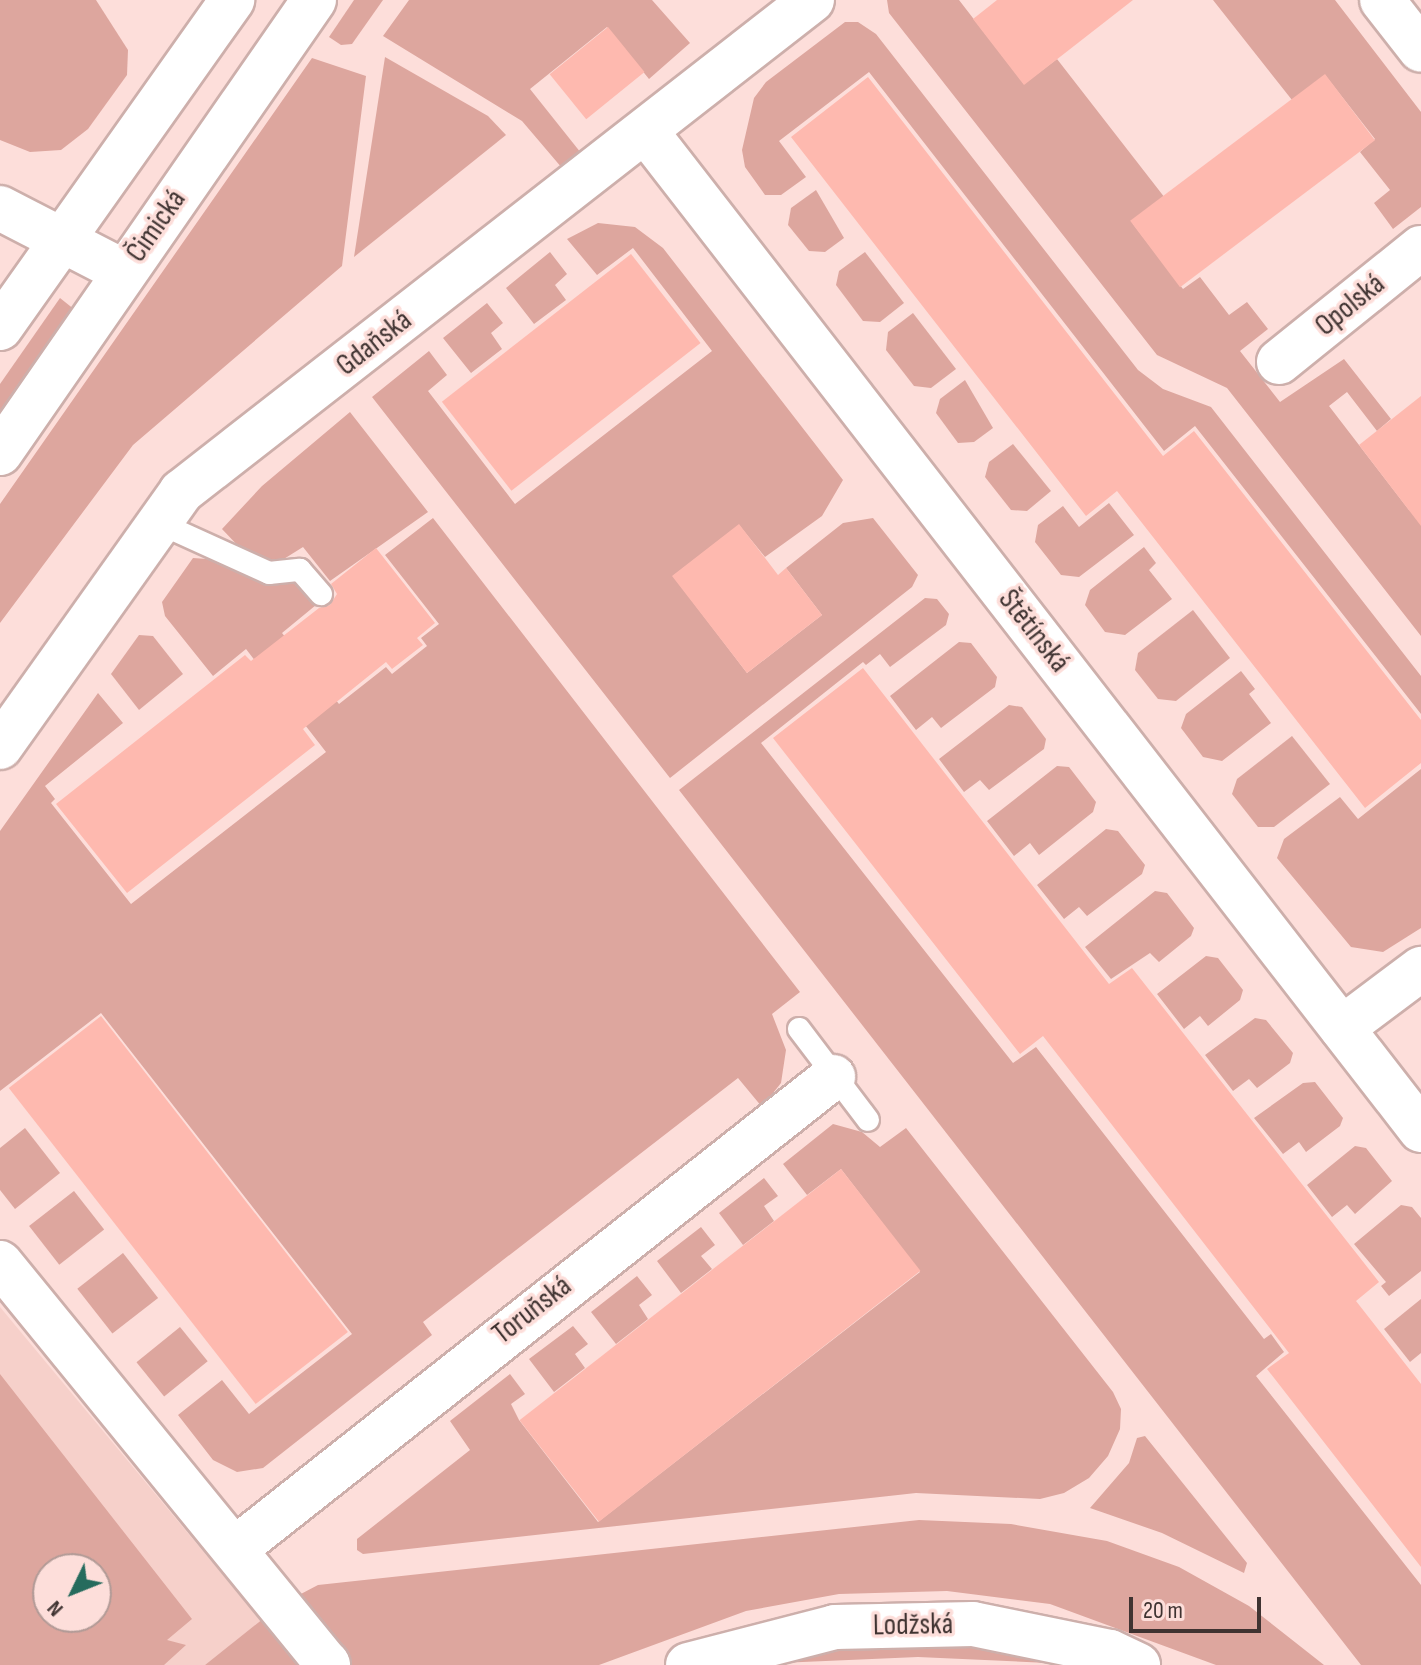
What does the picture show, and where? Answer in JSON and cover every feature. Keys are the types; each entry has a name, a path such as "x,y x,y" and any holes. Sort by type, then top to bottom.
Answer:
{"street":[{"path":"0,328 232,0"},
{"name":"Čimická","path":"0,453 314,0"},
{"name":"Gdaňská","path":"0,747 181,492 647,133 812,0"},
{"path":"1382,0 1421,50"},
{"name":"Štětínská","path":"647,133 1421,1130"},
{"path":"0,208 124,272"},
{"name":"Opolská","path":"1279,362 1421,248"},
{"path":"1342,1028 1421,969"},
{"name":"Toruňská","path":"235,1549 833,1077"},
{"path":"0,1263 327,1664"},
{"name":"Lodžská","path":"688,1665 835,1627 973,1624 1110,1652 1138,1665"}],"lane":[{"path":"159,523 269,573 300,570 321,594"},
{"path":"799,1029 868,1120"}],"shaded area":[{"path":"0,0 96,0 128,50 127,75 88,129 61,150 30,152 0,140"},
{"path":"354,0 383,0 352,44 341,45 329,37"},
{"path":"409,0 652,0 690,43 649,79 607,27 530,89 581,153 562,168 522,121 383,36"},
{"path":"887,0 959,0 1024,84 1057,59 1165,198 1133,224 1183,289 1200,277 1229,315 1247,302 1268,329 1240,351 1280,402 1344,359 1391,419 1377,431 1347,392 1329,406 1409,510 1421,501 1421,636 1227,388 1157,355 889,13"},
{"path":"1213,0 1335,0 1421,112 1421,207 1393,229 1374,203 1390,190 1360,152 1375,139 1325,75 1292,100"},
{"path":"845,22 858,22 876,34 1138,370 1163,389 1211,407 1421,676 1421,714 1195,426 1164,451 869,72 779,141 806,177 781,195 765,195 745,167 742,150 754,98 766,82"},
{"path":"385,57 488,116 506,135 354,257"},
{"path":"312,58 366,76 342,266 133,445 0,623 0,504"},
{"path":"816,190 844,238 825,252 809,251 788,225 791,208"},
{"path":"598,223 635,227 663,248 843,480 822,516 765,557 739,525 673,576 747,673 822,615 786,568 843,523 873,518 918,575 912,587 670,778 372,397 429,351 447,375 428,391 515,504 712,351 633,248 597,275 567,239"},
{"path":"550,252 567,274 555,285 566,300 534,324 506,288"},
{"path":"865,252 904,303 880,322 863,321 836,285 839,271"},
{"path":"60,298 75,310 0,418 0,384"},
{"path":"487,303 503,323 491,333 502,349 471,373 443,338"},
{"path":"913,313 956,369 931,388 914,386 886,350 888,332"},
{"path":"965,380 993,428 974,442 958,443 936,413 940,399"},
{"path":"350,412 428,512 330,581 303,547 279,562 242,550 222,529 262,486"},
{"path":"1013,444 1051,491 1027,511 1011,510 985,477 989,462"},
{"path":"1109,503 1134,535 1079,577 1061,575 1035,542 1038,525 1063,506 1079,527"},
{"path":"433,518 800,992 772,1014 786,1050 781,1083 762,1107 738,1078 423,1322 432,1335 263,1468 237,1472 213,1460 178,1415 222,1380 249,1414 352,1334 101,1013 0,1091 0,831 98,693 123,723 45,786 55,799 51,803 131,904 326,752 246,649 213,676 165,616 162,602 193,558 221,560 255,579 296,581 316,605 282,633 339,704 386,667 392,674 427,646 421,638 439,624 385,555"},
{"path":"1144,547 1156,563 1149,570 1172,599 1125,635 1105,632 1085,605 1090,590"},
{"path":"925,598 937,599 949,614 946,625 890,667 880,654 866,665 863,662 761,743 1013,1063 1036,1047 1264,1339 1271,1334 1284,1352 1256,1376 1421,1585 1421,1665 1361,1665 679,790"},
{"path":"1193,610 1230,658 1176,701 1158,699 1135,670 1138,653"},
{"path":"139,635 153,636 183,674 139,710 111,674"},
{"path":"959,642 971,643 997,677 995,687 941,728 932,717 916,730 890,696"},
{"path":"1241,671 1255,689 1249,694 1271,723 1222,761 1203,757 1181,728 1186,714"},
{"path":"1009,705 1022,707 1046,739 1044,749 989,790 980,780 964,792 939,759"},
{"path":"1292,736 1330,784 1274,827 1258,827 1232,794 1237,779"},
{"path":"1057,766 1069,767 1096,802 1093,812 1039,855 1030,843 1014,856 987,821"},
{"path":"1421,769 1421,928 1383,952 1351,947 1277,858 1284,839 1340,797 1358,819"},
{"path":"1106,829 1118,831 1145,865 1142,874 1087,916 1079,907 1064,919 1037,885"},
{"path":"1155,891 1167,893 1194,928 1191,936 1159,962 1150,953 1111,979 1085,947"},
{"path":"1206,956 1218,958 1243,990 1240,1000 1208,1026 1200,1016 1184,1029 1157,994"},
{"path":"1255,1018 1266,1020 1293,1053 1290,1063 1257,1088 1249,1079 1233,1091 1205,1055"},
{"path":"1315,1082 1343,1118 1340,1126 1306,1152 1299,1142 1283,1154 1254,1118 1303,1083"},
{"path":"833,1124 862,1132 880,1147 906,1128 1113,1392 1121,1409 1120,1429 1108,1456 1089,1478 1064,1493 1040,1499 916,1493 363,1554 357,1550 357,1539 470,1450 450,1421 510,1374 525,1394 511,1404 519,1420 598,1522 920,1272 841,1169 807,1195 783,1164"},
{"path":"25,1128 60,1173 15,1209 0,1190 0,1148"},
{"path":"1355,1146 1366,1148 1392,1181 1355,1214 1347,1205 1332,1217 1307,1185"},
{"path":"764,1178 778,1196 764,1206 774,1221 743,1245 719,1213"},
{"path":"74,1191 104,1230 59,1265 29,1226"},
{"path":"1401,1205 1412,1207 1421,1218 1421,1271 1389,1296 1381,1286 1386,1282 1354,1244"},
{"path":"701,1227 715,1245 701,1256 712,1269 681,1293 657,1261"},
{"path":"123,1253 158,1298 112,1334 77,1289"},
{"path":"637,1276 652,1295 639,1305 648,1319 616,1344 591,1312"},
{"path":"1421,1299 1421,1353 1410,1362 1384,1329"},
{"path":"0,1307 241,1597 264,1618 205,1665 0,1665"},
{"path":"573,1326 588,1344 575,1354 585,1368 554,1392 529,1359"},
{"path":"180,1327 208,1361 164,1396 136,1362"},
{"path":"0,1374 192,1619 167,1640 186,1645 164,1665 0,1665"},
{"path":"1145,1436 1247,1563 1244,1573 1162,1533 1090,1508 1129,1463 1137,1438"},
{"path":"919,1520 1011,1524 1107,1541 1179,1567 1249,1606 1324,1665 1216,1665 1050,1604 947,1591 839,1594 746,1611 599,1665 352,1665 297,1596 318,1585"},
{"path":"264,1618 299,1665 205,1665"},
{"path":"975,1641 1091,1665 918,1657 735,1665 818,1644"}],"building":[{"path":"997,0 1133,0 1024,85 973,19"},
{"path":"608,27 645,72 586,119 550,74"},
{"path":"1325,74 1375,140 1180,287 1130,221"},
{"path":"868,77 1163,456 1194,431 1421,720 1421,763 1365,808 1117,491 1086,516 791,137"},
{"path":"631,254 701,343 511,491 442,402"},
{"path":"1421,396 1421,526 1359,445"},
{"path":"739,524 778,575 786,568 822,615 747,673 672,576"},
{"path":"376,548 435,623 417,638 423,645 392,669 386,662 303,729 315,745 127,893 56,804 245,655 251,661 319,608 330,605 337,594 331,584"},
{"path":"863,668 1109,984 1132,968 1379,1282 1356,1301 1421,1384 1421,1567 1267,1369 1289,1353 1043,1036 1020,1054 773,738"},
{"path":"101,1016 348,1332 256,1404 9,1088"},
{"path":"841,1169 920,1271 599,1522 519,1420"}]}
